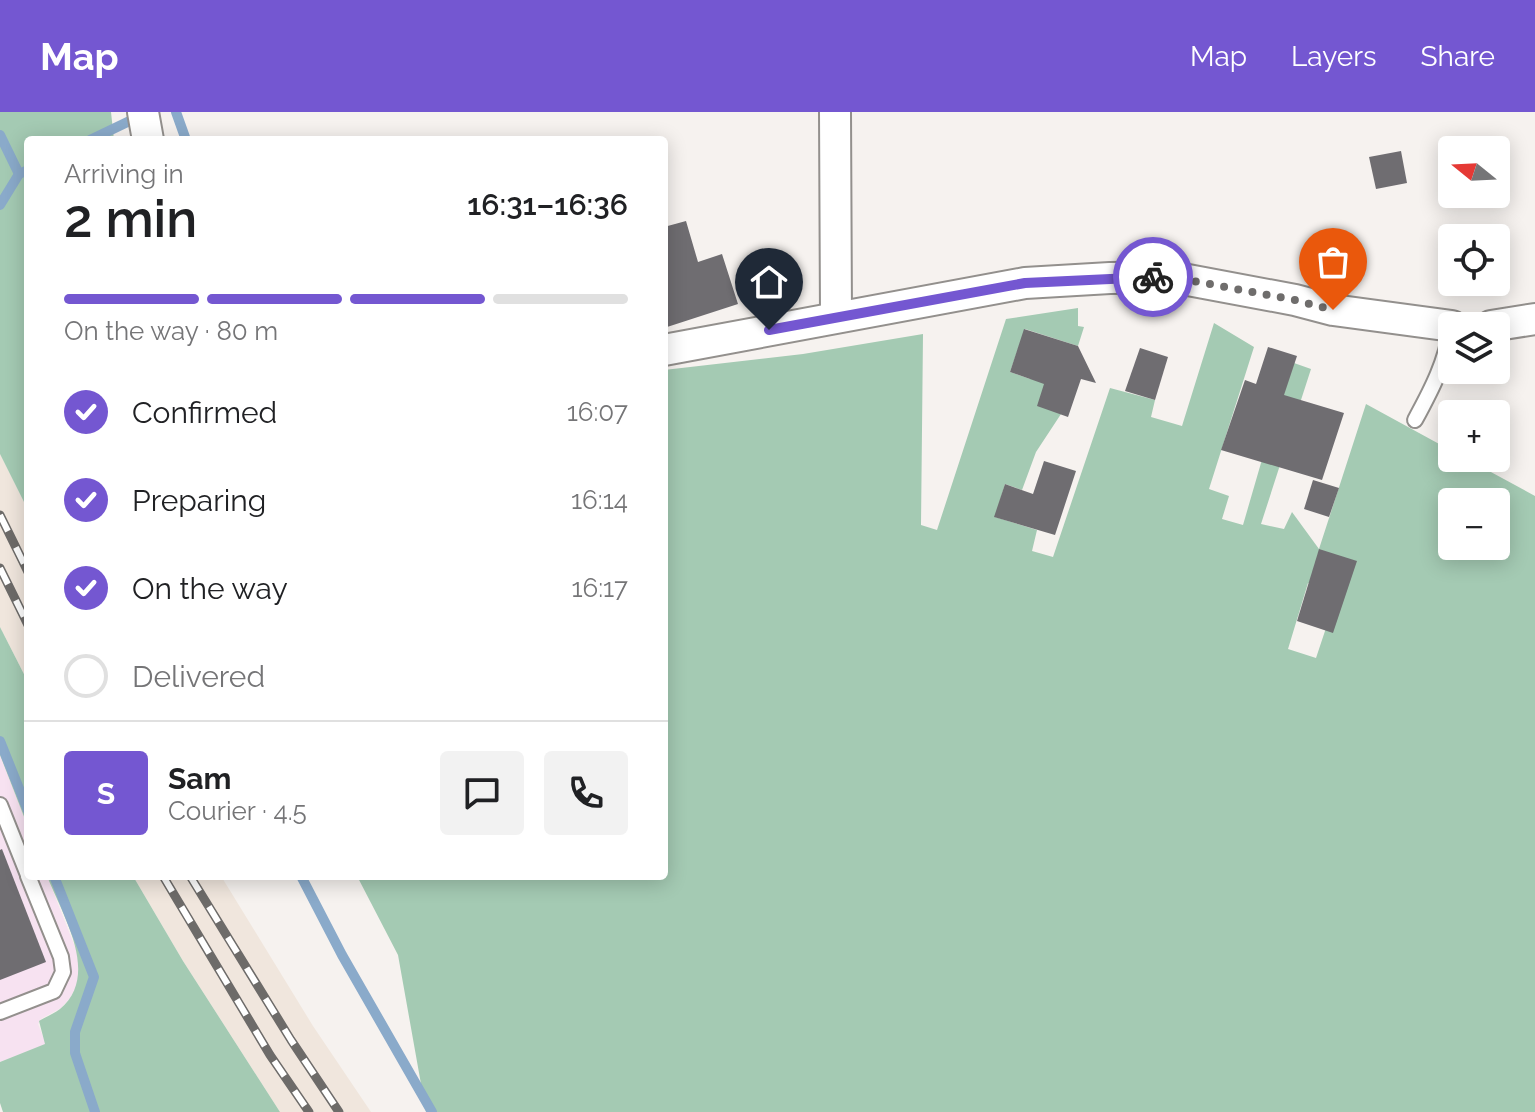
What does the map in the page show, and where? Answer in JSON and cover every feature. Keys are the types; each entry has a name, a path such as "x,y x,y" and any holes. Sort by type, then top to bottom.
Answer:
{"street":[{"path":"143,112 147,136"},
{"path":"835,112 836,316"},
{"path":"668,349 1025,283 1172,277 1333,310 1438,324"},
{"path":"1510,323 1535,319"}],"lane":[{"path":"1415,420 1438,379"},
{"path":"0,805 24,866"},
{"path":"0,1012 54,991 63,972 61,957 30,880"}],"shaded area":[{"path":"0,454 24,502 24,674 0,627"},
{"path":"0,755 24,817 24,880 49,880 77,952 79,970 77,986 70,998 38,1024 46,1044 0,1062"},
{"path":"135,880 223,880 313,1026 371,1112 280,1112 183,961"}],"green space":[{"path":"0,112 111,112 114,136 24,136 24,502 0,454"},
{"path":"1078,308 1078,326 1084,327 1078,346 1025,329 1010,372 1030,379 1047,376 1061,414 1036,452 1022,490 1005,484 995,517 1037,530 1032,551 1053,557 1110,388 1155,400 1151,417 1182,426 1214,323 1254,347 1209,489 1229,496 1222,519 1243,525 1294,363 1311,369 1261,524 1284,529 1292,512 1319,549 1366,404 1438,443 1438,472 1491,472 1535,496 1535,1112 426,1112 398,955 359,880 668,880 668,370 803,354 923,334 921,525 937,530 1006,319","holes":["1308,583 1338,592 1316,658 1288,649"]},
{"path":"0,627 24,674 24,817 0,755"},
{"path":"49,880 135,880 183,961 280,1112 3,1112 0,1103 0,1062 45,1044 39,1021 60,1009 72,995 78,962 69,926"}],"building":[{"path":"1401,151 1407,183 1376,189 1369,157"},
{"path":"686,221 698,262 722,254 738,304 668,327 668,226"},
{"path":"1024,329 1078,346 1096,383 1081,379 1068,417 1037,406 1044,384 1010,372"},
{"path":"1268,347 1297,356 1284,395 1344,413 1322,480 1221,450 1245,380 1256,384"},
{"path":"1140,348 1168,357 1155,400 1125,391"},
{"path":"1044,461 1076,471 1055,535 994,517 1005,484 1033,494"},
{"path":"1313,480 1339,488 1329,517 1304,509"},
{"path":"1319,549 1357,561 1333,633 1297,621"},
{"path":"0,850 46,962 0,980"}],"waterway":[{"path":"176,112 185,136"},
{"path":"98,136 140,116"},
{"path":"0,135 19,174"},
{"path":"0,205 19,174 24,172"},
{"path":"0,741 24,801"},
{"path":"56,880 94,977 75,1032 75,1053 95,1112"},
{"path":"303,880 342,955 432,1112"}],"railway":[{"path":"0,515 24,564"},
{"path":"0,568 24,617"},
{"path":"165,880 270,1055 309,1112"},
{"path":"192,880 339,1112"}],"way so far":[{"path":"1153,277 1172,277 1333,310"}],"route":[{"path":"769,330 1025,283 1153,277"}]}
